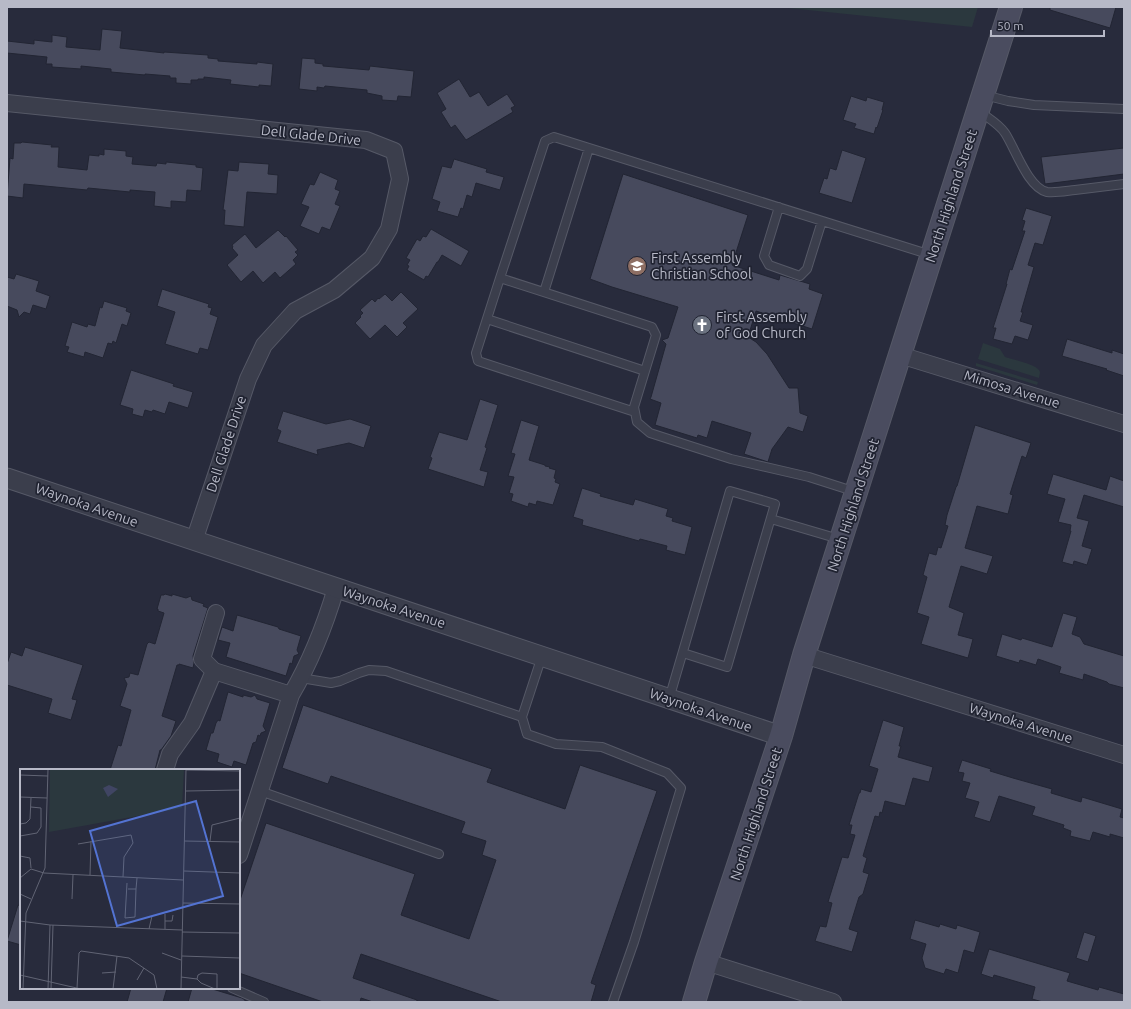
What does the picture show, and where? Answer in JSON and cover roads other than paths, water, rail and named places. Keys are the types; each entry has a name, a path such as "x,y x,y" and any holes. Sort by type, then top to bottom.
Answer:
{"main road":[{"name":"North Highland Street","path":"694,1002 781,736 804,655 1011,7"}],"street":[{"name":"Dell Glade Drive","path":"7,103 366,140 394,151 400,179 389,229 372,258 334,290 295,311 264,346 248,378 194,541"},
{"name":"Mimosa Avenue","path":"900,355 1124,424"},
{"name":"Waynoka Avenue","path":"7,478 781,736"},
{"path":"240,852 291,695 301,678 320,637 336,588"},
{"path":"216,613 202,659 214,671 291,695"},
{"name":"Waynoka Avenue","path":"804,655 1124,755"},
{"path":"165,769 170,754 192,723 214,671"},
{"path":"706,962 833,1002"}],"lane":[{"path":"981,103 1008,101 1034,105 1124,109"},
{"path":"981,103 1005,134 1023,167 1039,188 1047,192 1058,192 1124,184"},
{"path":"635,412 478,361 476,353 545,141 554,137 932,256"},
{"path":"544,292 589,148"},
{"path":"779,207 764,256 769,265 800,276 807,269 822,221"},
{"path":"500,278 652,327 656,335 634,407 637,422 650,433 731,459 809,477 857,492"},
{"path":"487,318 645,371"},
{"path":"669,699 730,491 775,504 727,667 683,653"},
{"path":"771,519 841,540"},
{"path":"542,656 522,717 527,734 556,744 602,747 667,773 681,788 634,942 613,1002"},
{"path":"301,678 330,683 340,681 369,670 386,671 522,717"},
{"path":"260,791 439,854"},
{"path":"234,989 264,1002"}],"place":[{"name":"First Assembly Christian School","path":"637,266"},
{"name":"First Assembly of God Church","path":"702,325"}]}
